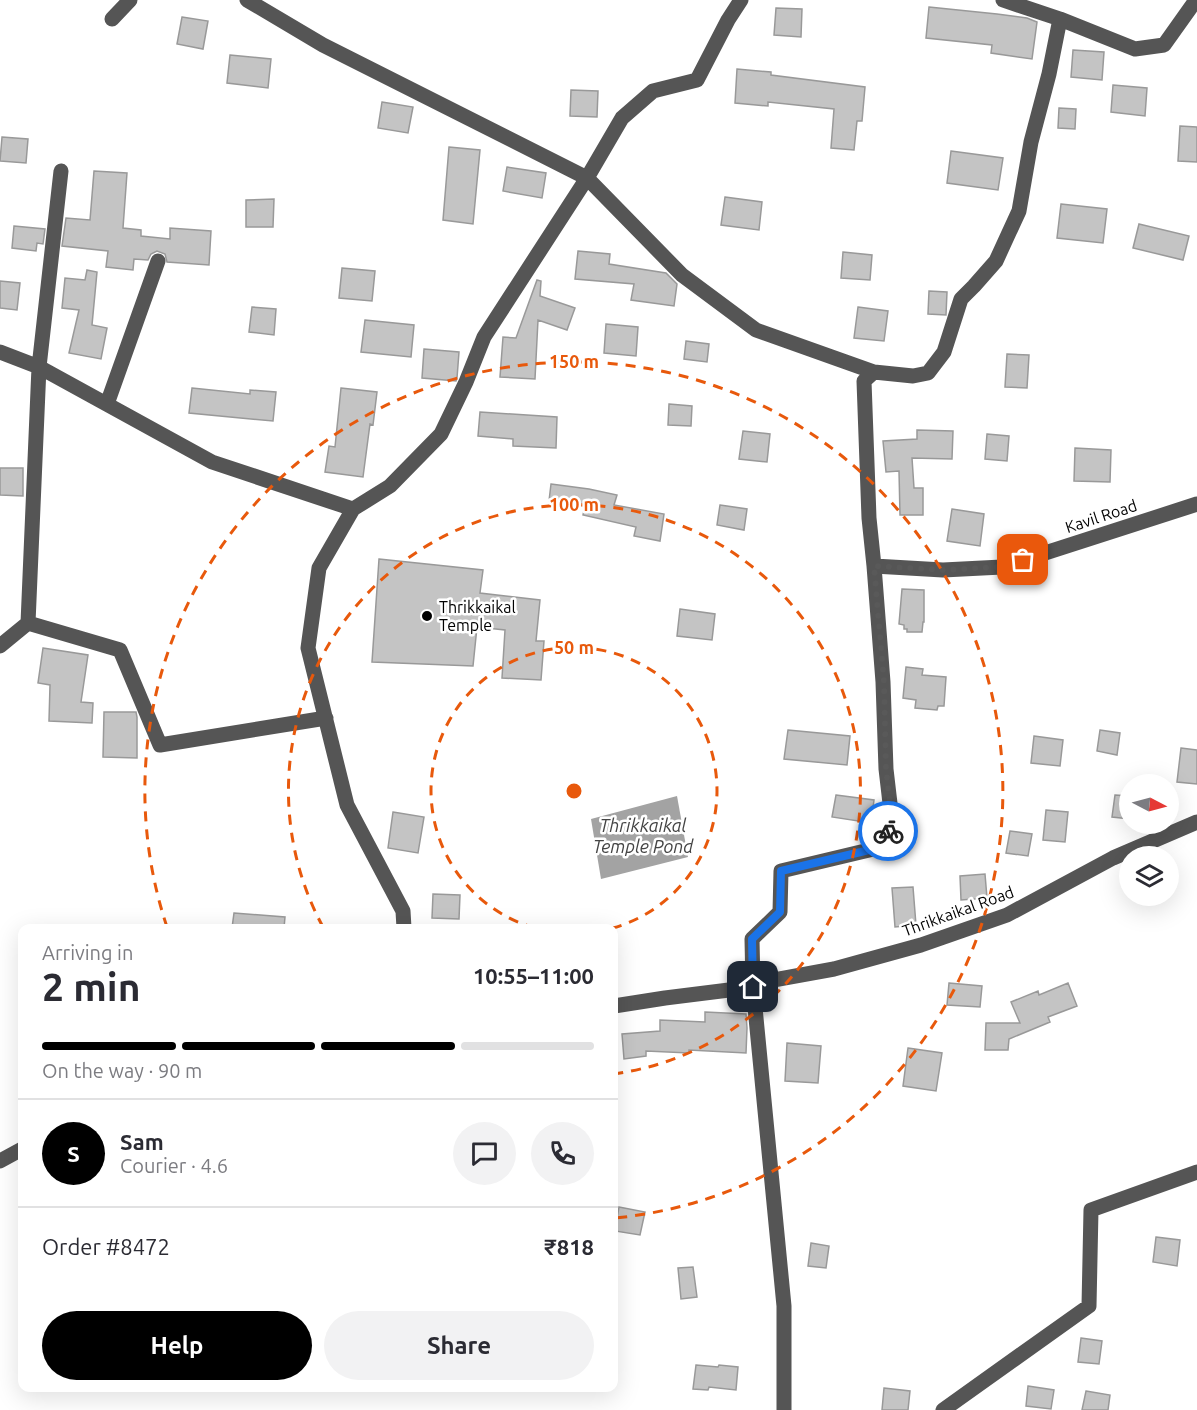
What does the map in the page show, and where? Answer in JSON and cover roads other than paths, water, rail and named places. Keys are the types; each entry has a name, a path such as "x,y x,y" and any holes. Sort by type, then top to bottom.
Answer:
{"street":[{"path":"112,19 130,0"},
{"path":"247,0 322,45 587,178 682,275 756,330 874,372 913,376 928,374 944,352 961,299 996,261 1019,211 1031,142 1060,20"},
{"path":"404,924 404,911 347,805 308,648 319,567 354,509 390,486 441,434 484,337 587,178 622,118 653,91 697,80 741,0"},
{"path":"1003,0 1135,49 1164,45 1196,0"},
{"path":"0,646 28,622 39,367 61,171"},
{"path":"107,404 158,261"},
{"path":"0,352 39,367 212,462 354,509"},
{"path":"784,1410 784,1306 753,987 752,939 780,912 781,871 886,846 891,812 886,769 884,682 869,518 864,381 874,372"},
{"name":"Kavil Road","path":"874,566 943,570 1002,567 1197,504"},
{"path":"28,622 120,650 160,745 326,718"},
{"name":"Thrikkaikal Road","path":"618,1005 753,987 758,983 834,969 921,945 1007,915 1113,858 1197,822"},
{"path":"0,1161 18,1151"},
{"path":"943,1410 1089,1306 1091,1210 1197,1172"}],"water":[{"name":"Thrikkaikal Temple Pond","path":"677,796 688,857 601,879 591,819"}],"place":[{"name":"Thrikkaikal Temple","path":"427,616"}]}
